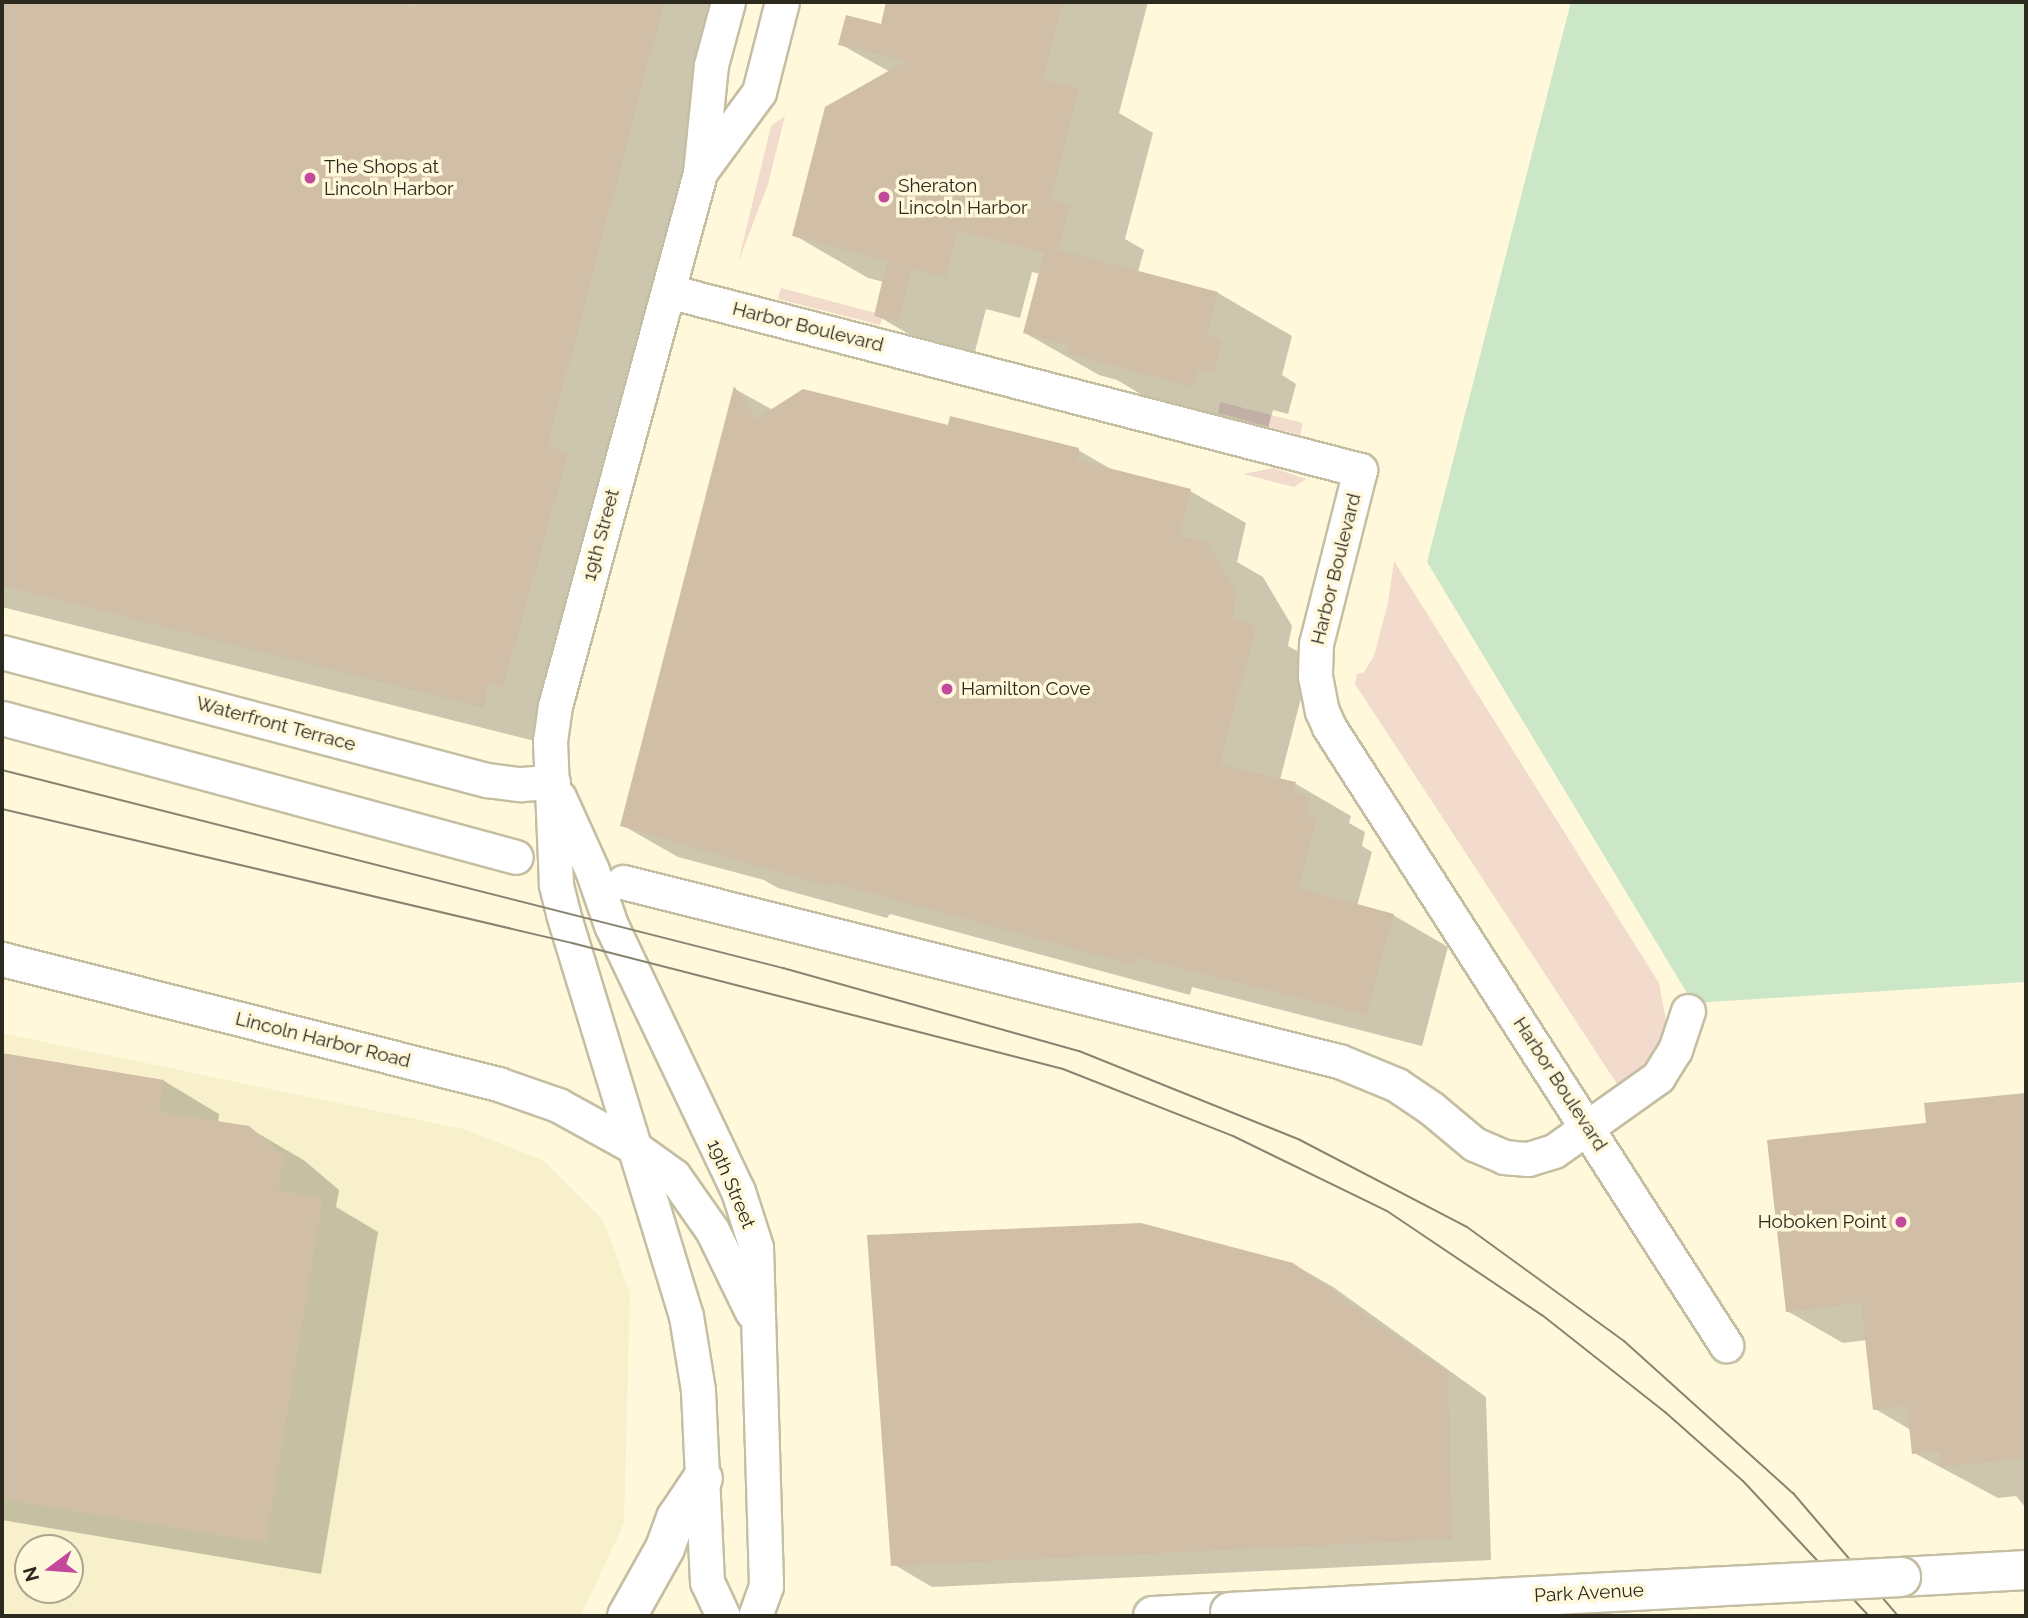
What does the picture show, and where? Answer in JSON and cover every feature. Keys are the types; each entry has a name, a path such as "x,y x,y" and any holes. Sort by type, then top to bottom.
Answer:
{"main road":[{"path":"627,1616 665,1548 676,1518 704,1478"},
{"name":"Park Avenue","path":"1153,1616 2026,1570"}],"street":[{"path":"668,291 700,173 711,65 728,2"},
{"path":"700,173 760,92 782,2"},
{"name":"19th Street","path":"668,291 555,706 551,741 556,884 686,1316 698,1390 707,1582 723,1616"},
{"name":"Harbor Boulevard","path":"668,291 1360,470 1316,644 1315,676 1322,711 1329,727 1726,1345"},
{"name":"Waterfront Terrace","path":"2,652 486,780 520,784 553,782"},
{"path":"2,718 516,857"},
{"name":"19th Street","path":"553,782 592,870 611,925 745,1210 755,1247 766,1586 755,1616"},
{"path":"623,882 1339,1061 1397,1085 1431,1108 1474,1144 1504,1157 1528,1159 1554,1151 1658,1077 1675,1050 1688,1011"},
{"name":"Lincoln Harbor Road","path":"2,959 498,1084 558,1105 634,1147 674,1176 690,1195 712,1230 757,1320"}],"shaded area":[{"path":"1571,2 2026,2 2026,982 1693,1003 1427,562"},
{"path":"785,116 768,184 738,263 771,126"},
{"path":"781,288 883,315 880,325 778,299"},
{"path":"1220,402 1303,423 1300,435 1218,413"},
{"path":"1273,468 1306,479 1294,487 1243,474"},
{"path":"1394,561 1659,983 1666,1021 1660,1044 1650,1061 1619,1087 1355,684 1357,674 1364,672 1374,656 1388,603"},
{"path":"2,1033 463,1129 544,1161 603,1220 630,1293 624,1523 581,1616 2,1616"}],"building":[{"name":"The Shops at Lincoln Harbor","path":"2,2 392,2 417,8 419,2 664,2 548,444 568,454 503,687 488,683 484,708 2,586"},
{"name":"Sheraton Lincoln Harbor","path":"886,2 1063,2 1043,79 1079,88 1050,200 1070,206 1059,250 1218,292 1207,335 1223,339 1214,373 1198,369 1194,387 1068,354 1070,346 1023,333 1044,253 958,231 946,277 912,268 898,322 874,316 887,261 792,236 825,107 906,61 838,45 846,15 881,24"},
{"name":"Hamilton Cove","path":"734,386 756,419 803,389 948,425 950,416 1079,448 1077,460 1191,489 1180,536 1207,542 1237,593 1232,618 1256,626 1220,765 1296,782 1293,793 1310,798 1306,816 1317,818 1298,888 1394,914 1366,1015 1136,957 1134,965 834,883 831,887 620,826"},
{"path":"2,1053 164,1080 159,1112 249,1126 284,1156 278,1190 323,1198 266,1543 2,1499"},
{"name":"Hoboken Point","path":"2026,1093 2026,1458 1941,1467 1939,1451 1912,1454 1907,1406 1873,1410 1861,1303 1786,1312 1767,1140 1926,1123 1924,1103"},
{"path":"1141,1223 1293,1263 1448,1373 1452,1539 891,1566 867,1235"}],"tram line":[{"path":"2,770 783,968 1079,1051 1300,1140 1467,1227 1624,1341 1793,1493 1898,1616"},
{"path":"2,809 572,943 1063,1069 1233,1136 1387,1211 1542,1315 1665,1412 1743,1481 1869,1616"}],"place":[{"name":"The Shops at Lincoln Harbor","path":"310,178"},
{"name":"Sheraton Lincoln Harbor","path":"884,197"},
{"name":"Hamilton Cove","path":"947,689"},
{"name":"Hoboken Point","path":"1901,1222"}]}
